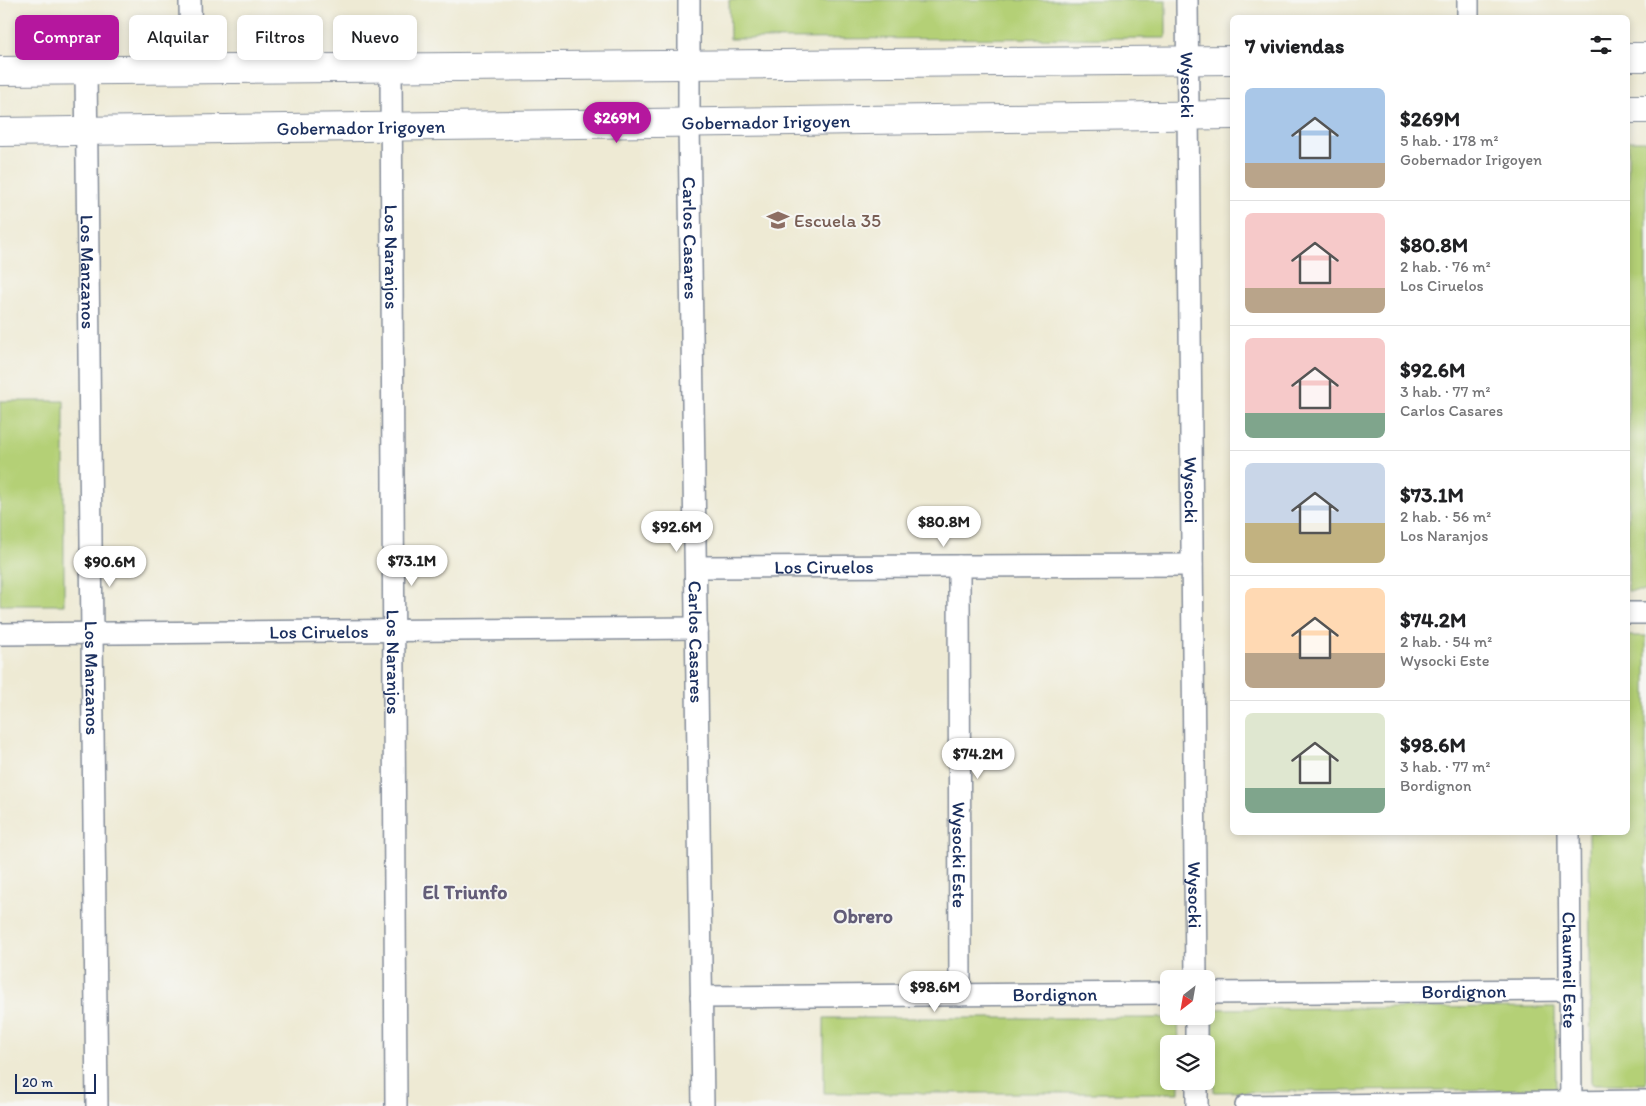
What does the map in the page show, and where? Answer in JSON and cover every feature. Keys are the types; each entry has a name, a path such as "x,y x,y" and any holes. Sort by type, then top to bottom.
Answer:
{"street":[{"path":"190,0 190,69"},
{"name":"Carlos Casares","path":"689,0 689,122 703,1106"},
{"name":"Wysocki","path":"1187,0 1196,970"},
{"path":"1468,0 1468,15"},
{"path":"1630,57 1646,57"},
{"path":"0,71 1230,60"},
{"name":"Los Naranjos","path":"391,68 396,1106"},
{"name":"Los Manzanos","path":"86,70 98,1106"},
{"path":"1630,109 1646,109"},
{"name":"Gobernador Irigoyen","path":"0,132 1230,115"},
{"name":"Los Ciruelos","path":"696,567 1192,565"},
{"name":"Wysocki Este","path":"959,566 960,995"},
{"path":"1630,613 1646,613"},
{"name":"Los Ciruelos","path":"0,634 696,628"},
{"name":"Chaumeil Este","path":"1569,835 1571,1104"},
{"name":"Bordignon","path":"1215,993 1570,990"},
{"name":"Bordignon","path":"701,997 1160,993"},
{"path":"1197,1090 1197,1106"},
{"path":"1246,1106 1571,1104 1646,1101"}],"green space":[{"path":"729,0 1166,0 1166,38 730,39"},
{"path":"1630,141 1646,141 1646,591 1630,591"},
{"path":"0,401 64,401 64,605 0,605"},
{"path":"1630,636 1646,636 1646,1084 1591,1084 1589,835 1630,835"},
{"path":"1555,1007 1556,1089 1214,1092 1215,1035 1213,1035 1213,1025 1215,1025 1215,1009"},
{"path":"824,1018 1160,1018 1160,1025 1178,1025 1179,1035 1160,1035 1160,1090 1179,1090 1179,1093 824,1093"}],"place":[{"name":"Escuela 35","path":"778,220"}],"district":[{"name":"El Triunfo","path":"465,892"},
{"name":"Obrero","path":"863,916"}]}
